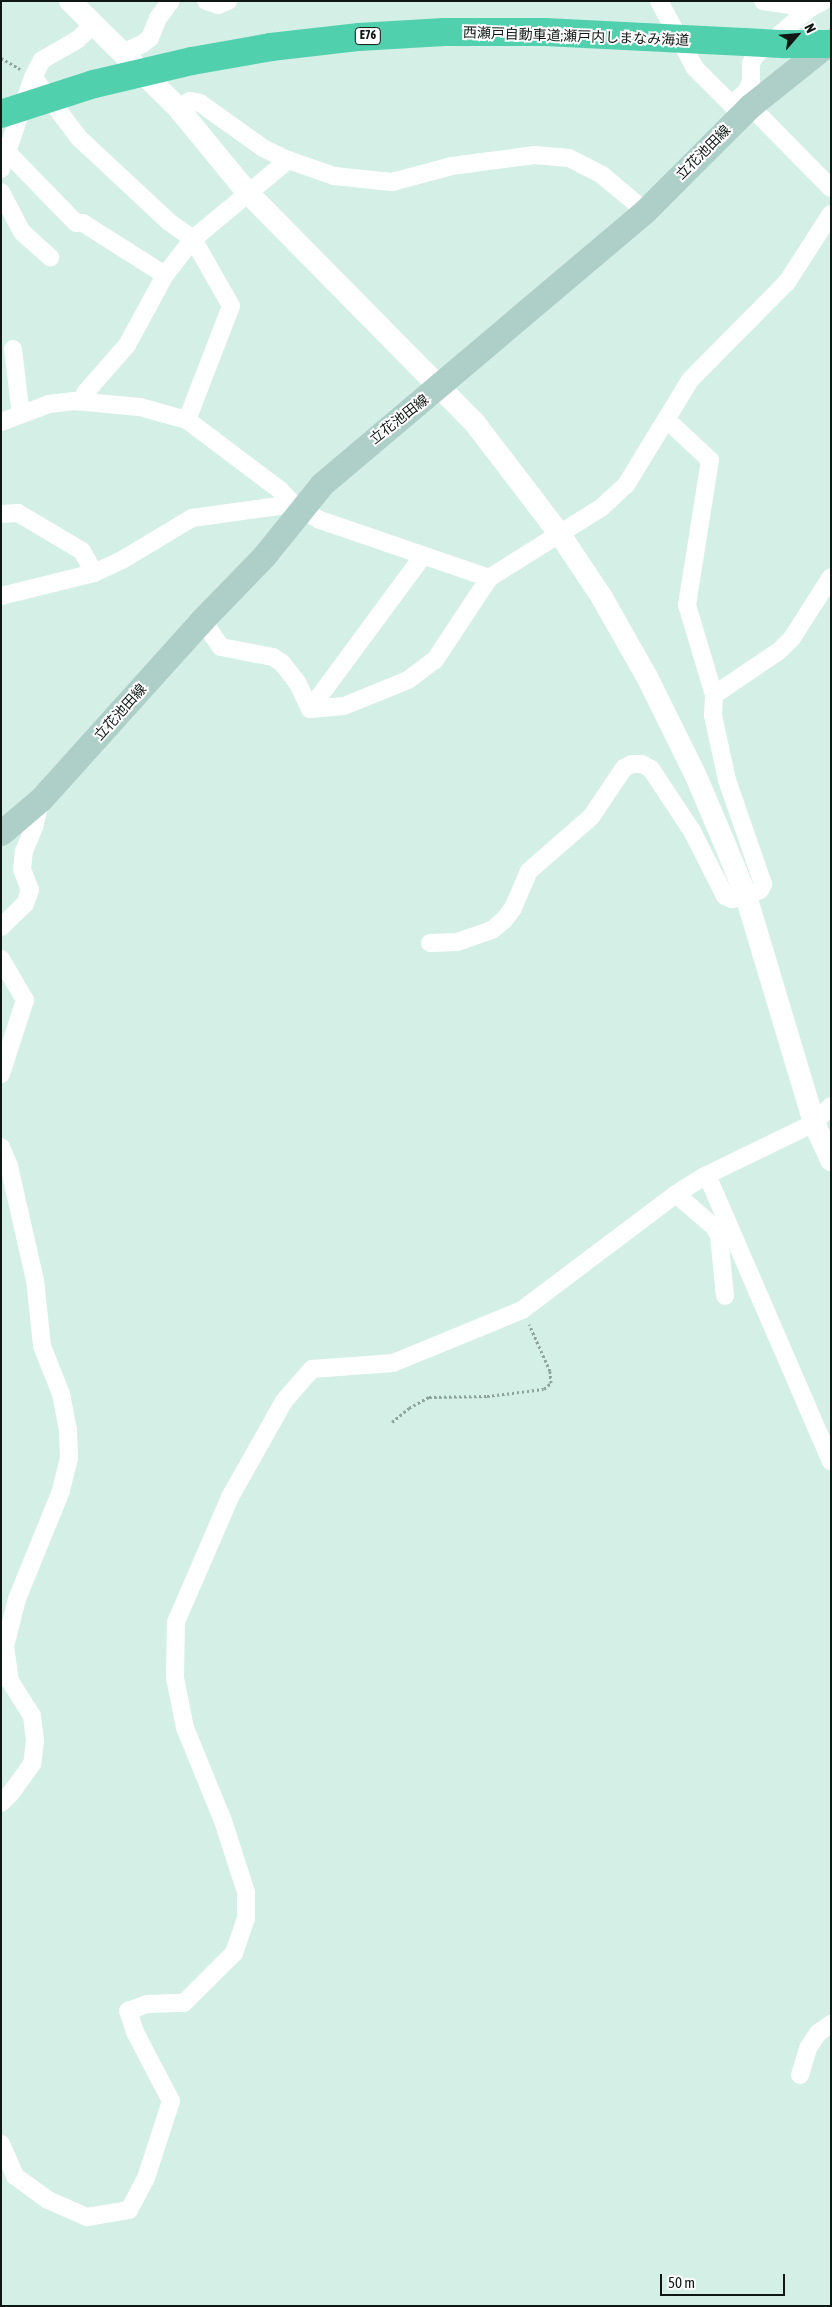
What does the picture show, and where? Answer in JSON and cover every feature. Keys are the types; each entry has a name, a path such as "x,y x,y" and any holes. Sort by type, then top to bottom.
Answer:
{"highway":[{"name":"西瀬戸自動車道;瀬戸内しまなみ海道","path":"1,114 94,84 192,61 271,47 359,37 444,32 545,32 786,44 831,42"}],"main road":[{"name":"立花池田線","path":"1,833 41,799 202,620 264,556 297,506 360,450 440,387 645,210 741,108 831,42"}],"street":[{"path":"70,1 92,26 178,108 247,192 474,422 559,533 600,596 647,677 695,774 746,896 814,1123 831,1160"},
{"path":"122,53 142,44 150,38 158,18 171,1"},
{"path":"206,1 218,5 228,1"},
{"path":"659,1 695,68 831,188"},
{"path":"763,1 816,4"},
{"path":"741,108 751,82 751,63 755,56 816,4"},
{"path":"1,169 33,76 42,60 77,40 92,26"},
{"path":"33,76 79,138 169,222 193,239 231,306 187,420"},
{"path":"178,108 190,102 200,103 264,148 288,160 334,176 392,182 452,166 534,155 569,158 602,175 645,210"},
{"path":"8,152 76,223 83,222 165,275"},
{"path":"88,402 85,394 127,345 145,315 165,275 193,239 247,192 288,160"},
{"path":"1,192 22,232 50,257"},
{"path":"310,709 344,706 408,680 435,660 488,578 602,507 626,485 690,380 787,282 831,214"},
{"path":"13,349 21,415"},
{"path":"1,422 49,404 74,401 140,407 187,420 280,490 297,506 320,520 488,578"},
{"path":"430,942 464,940 492,930 504,920 530,871 590,817 624,768 632,764 642,764 651,769 692,831 725,896 732,900 746,896 760,890 763,884 727,780 713,715 714,695 687,605 710,460 667,420"},
{"path":"1,596 94,573 122,560 192,518 297,506"},
{"path":"1,514 18,513 82,551 94,573"},
{"path":"310,709 423,556"},
{"path":"714,695 786,645 831,576"},
{"path":"202,620 221,647 273,657 282,663 297,682 310,709"},
{"path":"1,927 25,904 30,890 22,869 24,851 34,827 41,799"},
{"path":"1,959 25,1000 1,1074"},
{"path":"1,2144 15,2176 48,2200 87,2217 128,2210 146,2178 171,2101 135,2032 128,2011 147,2004 184,2002 234,1953 246,1918 246,1892 223,1821 185,1728 176,1678 176,1622 230,1497 284,1401 312,1369 393,1363 522,1310 676,1194 707,1175 814,1123 831,1106"},
{"path":"1,1147 9,1166 35,1280 42,1346 61,1394 68,1429 69,1458 61,1491 17,1599 5,1646 10,1681 32,1716 35,1741 32,1764 11,1793 1,1803"},
{"path":"707,1175 831,1461"},
{"path":"676,1194 714,1227 719,1236 725,1296"},
{"path":"800,2075 808,2048 818,2033 831,2024"}],"path":[{"path":"392,1422 408,1408 429,1397 487,1396 544,1389 552,1383 550,1371 522,1310"}]}
